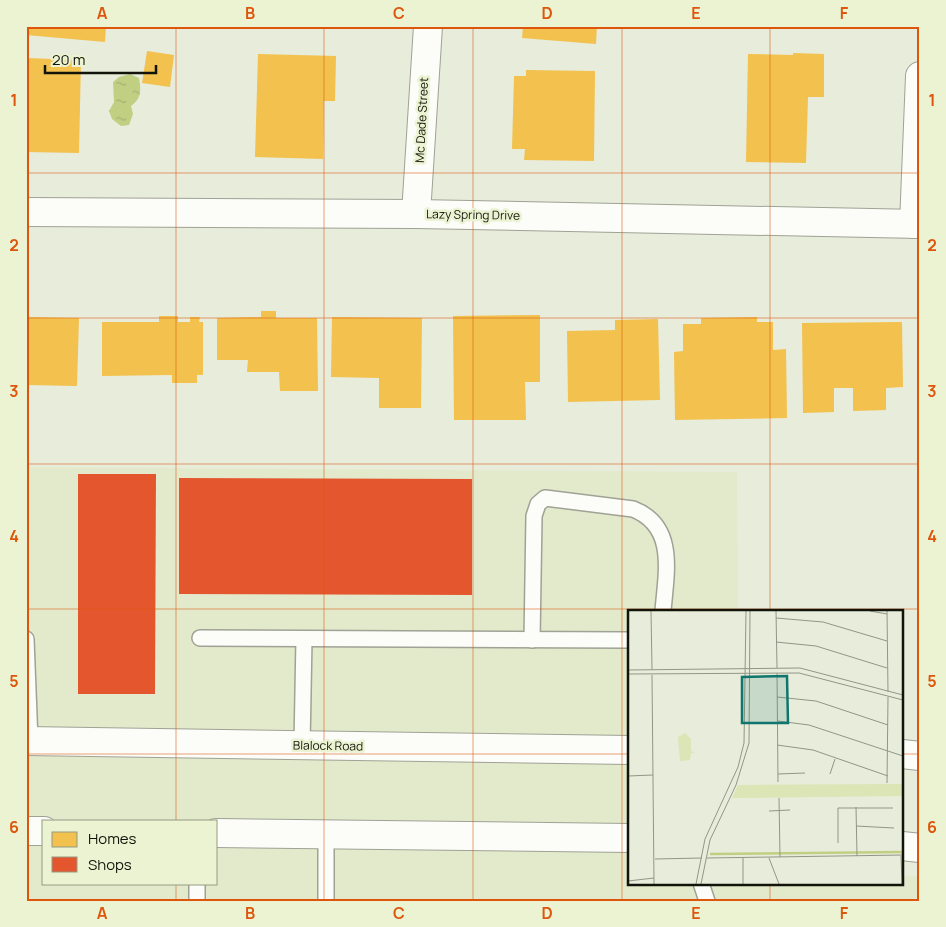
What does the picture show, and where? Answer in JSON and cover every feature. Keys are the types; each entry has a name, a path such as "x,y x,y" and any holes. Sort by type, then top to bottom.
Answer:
{"street":[{"name":"Mc Dade Street","path":"416,214 428,26"},
{"path":"917,224 920,76"},
{"name":"Lazy Spring Drive","path":"26,212 416,214 917,224"},
{"name":"Blalock Road","path":"28,741 628,750"},
{"path":"26,831 42,832"},
{"path":"218,833 628,838"},
{"path":"904,846 920,848"}],"lane":[{"path":"532,640 534,516 538,504 545,498 633,508 646,514 658,529 665,546 667,561 662,610"},
{"path":"200,638 628,640"},
{"path":"26,639 28,741"},
{"path":"302,746 304,639"},
{"path":"326,835 326,901"},
{"path":"197,884 197,901"},
{"path":"701,884 707,901"}],"shaded area":[{"path":"26,467 737,472 738,610 628,610 628,884 904,884 904,875 920,877 920,901 26,901"}],"water":[{"path":"130,74 139,78 140,94 131,106 133,114 129,125 121,126 112,119 109,111 114,102 113,82 119,77"}],"building: Homes":[{"path":"26,26 106,26 105,42 26,35"},
{"path":"523,26 597,26 596,44 522,38"},
{"path":"147,51 174,55 170,87 142,83"},
{"path":"793,53 824,54 824,97 808,97 806,163 746,162 748,54 793,55"},
{"path":"258,54 336,56 335,101 324,101 323,159 255,157"},
{"path":"26,58 81,60 79,153 26,152"},
{"path":"526,70 595,71 594,161 524,160 525,149 512,149 514,76 526,76"},
{"path":"261,311 276,311 276,318 317,318 318,391 280,391 279,372 247,372 248,360 217,360 217,318 261,317"},
{"path":"540,315 540,382 525,382 526,420 454,420 453,316"},
{"path":"159,316 178,316 178,322 190,322 190,317 200,317 199,322 203,322 203,375 197,375 197,383 172,383 172,375 102,376 102,322 159,322"},
{"path":"26,317 79,318 77,386 26,385"},
{"path":"332,317 422,318 421,408 379,408 379,378 331,377"},
{"path":"757,317 757,322 773,322 773,350 786,349 787,418 675,420 674,352 683,351 683,324 701,324 701,318"},
{"path":"658,319 660,400 568,402 567,331 615,330 615,320"},
{"path":"902,322 903,387 886,388 886,410 853,411 853,388 834,388 834,412 803,413 802,323"}],"building: Shops":[{"path":"78,474 156,474 155,694 78,694"},
{"path":"179,478 472,479 472,595 179,594"}]}
